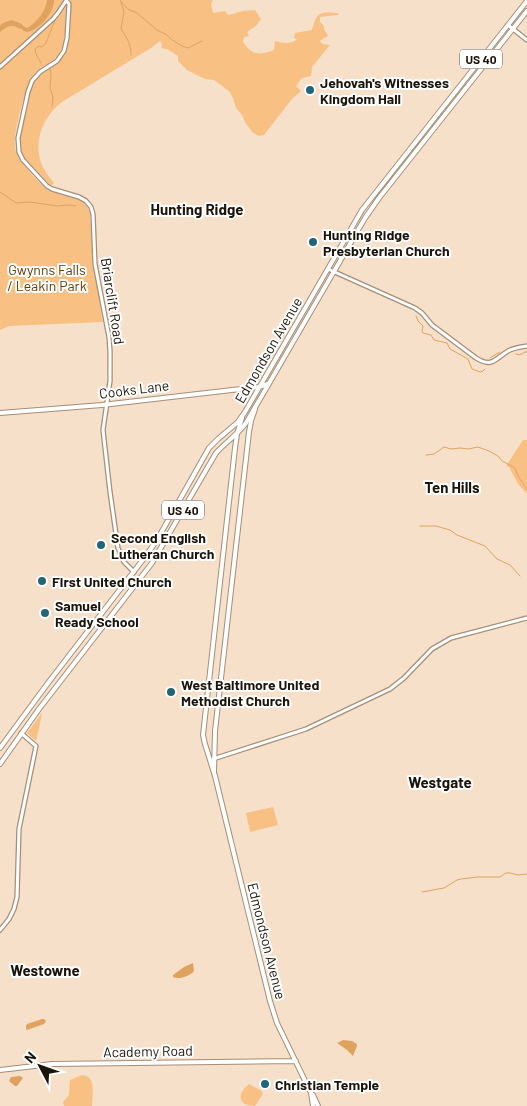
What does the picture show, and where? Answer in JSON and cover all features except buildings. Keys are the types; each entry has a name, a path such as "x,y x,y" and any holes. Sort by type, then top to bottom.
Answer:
{"main road":[{"name":"Edmondson Avenue","path":"313,1106 311,1093 277,1023 270,1001 211,759 205,744 204,730 237,434 245,412 259,387 366,205 527,1"},
{"name":"Edmondson Avenue","path":"211,759 248,432 258,404 365,218 527,11"},
{"name":"Cooks Lane","path":"0,414 259,387 270,383"},
{"name":"US 40","path":"0,764 147,569 214,457 225,443 237,434 258,404"},
{"name":"US 40","path":"0,748 151,549 209,448 238,422 245,412"},
{"name":"Academy Road","path":"0,1070 52,1064 296,1060"},
{"path":"311,1093 318,1106"}],"street":[{"path":"0,67 53,19 67,2"},
{"name":"Briarclift Road","path":"67,2 67,38 64,51 57,61 35,76 30,85 17,145 23,160 46,184 52,189 86,201 91,207 93,214 95,264 110,351 110,381 103,430 104,440 118,548 124,562 134,572"},
{"path":"508,25 527,40"},
{"path":"328,269 415,308 437,329 482,362 493,362 513,349 527,346"},
{"path":"211,759 306,730 342,712 397,684 426,654 443,642 527,618"},
{"path":"0,930 9,919 17,897 19,830 36,746 22,733"}],"green space":[{"path":"0,0 64,0 56,13 0,65"},
{"path":"70,0 213,0 211,4 213,13 225,11 228,15 255,10 261,19 257,25 247,32 249,36 244,37 243,42 250,50 257,53 274,50 275,41 289,43 297,39 294,38 295,33 312,30 316,19 321,14 328,12 339,13 338,15 320,17 320,22 328,36 320,41 323,44 330,45 312,67 311,76 302,78 296,86 301,91 292,99 264,135 259,136 252,132 245,122 236,108 229,91 214,80 205,79 187,70 178,61 178,56 167,49 161,48 162,44 160,41 62,102 50,114 45,121 38,145 41,163 54,183 51,186 23,157 19,140 32,84 38,77 57,63 66,50 69,34"},
{"name":"Gwynns Falls / Leakin Park","path":"64,6 66,7 64,42 55,59 37,71 31,79 18,120 15,147 24,165 43,186 77,199 87,207 90,213 93,264 103,322 9,326 0,330 0,69 55,18"},
{"path":"523,440 527,440 527,494 518,484 509,467 506,466"},
{"path":"42,714 36,741 27,733"},
{"path":"273,807 278,825 250,832 246,813"},
{"path":"82,1075 87,1076 92,1082 92,1106 64,1106 63,1102 69,1095 70,1080"},
{"path":"249,1084 262,1091 263,1094 255,1106 245,1104 241,1099 242,1092"}],"shaded area":[{"path":"47,0 54,0 54,5 45,21 36,29 26,32 11,23 0,30 1,24 12,20 27,28 29,27 41,15"},
{"path":"193,963 194,971 190,974 181,978 173,977 184,967"},
{"path":"42,1019 46,1021 44,1024 26,1029 27,1024"},
{"path":"343,1040 352,1041 357,1044 353,1056 337,1043"},
{"path":"20,1076 23,1078 17,1086 9,1081 11,1077"}],"waterway":[{"path":"120,0 128,9 137,13 157,30 182,46 188,48 202,41"},
{"path":"121,2 124,12 121,29 128,41 131,55"},
{"path":"41,63 35,49 39,46 42,47 46,43 55,20"},
{"path":"0,29 10,24 20,26"},
{"path":"50,69 50,88 53,97 52,107"},
{"path":"0,192 16,203 30,202 57,206 76,206"},
{"path":"416,316 423,326 423,333 431,335 434,340 447,343 450,349 468,359 472,369 480,372 485,369"},
{"path":"516,354 520,355 527,351"},
{"path":"490,358 500,352"},
{"path":"426,455 434,454 444,447 451,449 478,447 498,456 502,461 515,468 527,490"},
{"path":"420,526 436,526 450,530 457,535 485,546 497,559 510,565 520,576"},
{"path":"422,892 444,888 461,879 500,877 506,873 527,874"}],"place":[{"name":"Jehovah's Witnesses Kingdom Hall","path":"310,90"},
{"name":"Hunting Ridge Presbyterian Church","path":"313,242"},
{"name":"Second English Lutheran Church","path":"101,545"},
{"name":"First United Church","path":"42,581"},
{"name":"Samuel Ready School","path":"45,613"},
{"name":"West Baltimore United Methodist Church","path":"171,692"},
{"name":"Christian Temple","path":"265,1084"}],"district":[{"name":"Hunting Ridge","path":"197,209"},
{"name":"Ten Hills","path":"452,487"},
{"name":"Westgate","path":"440,782"},
{"name":"Westowne","path":"45,970"}]}
